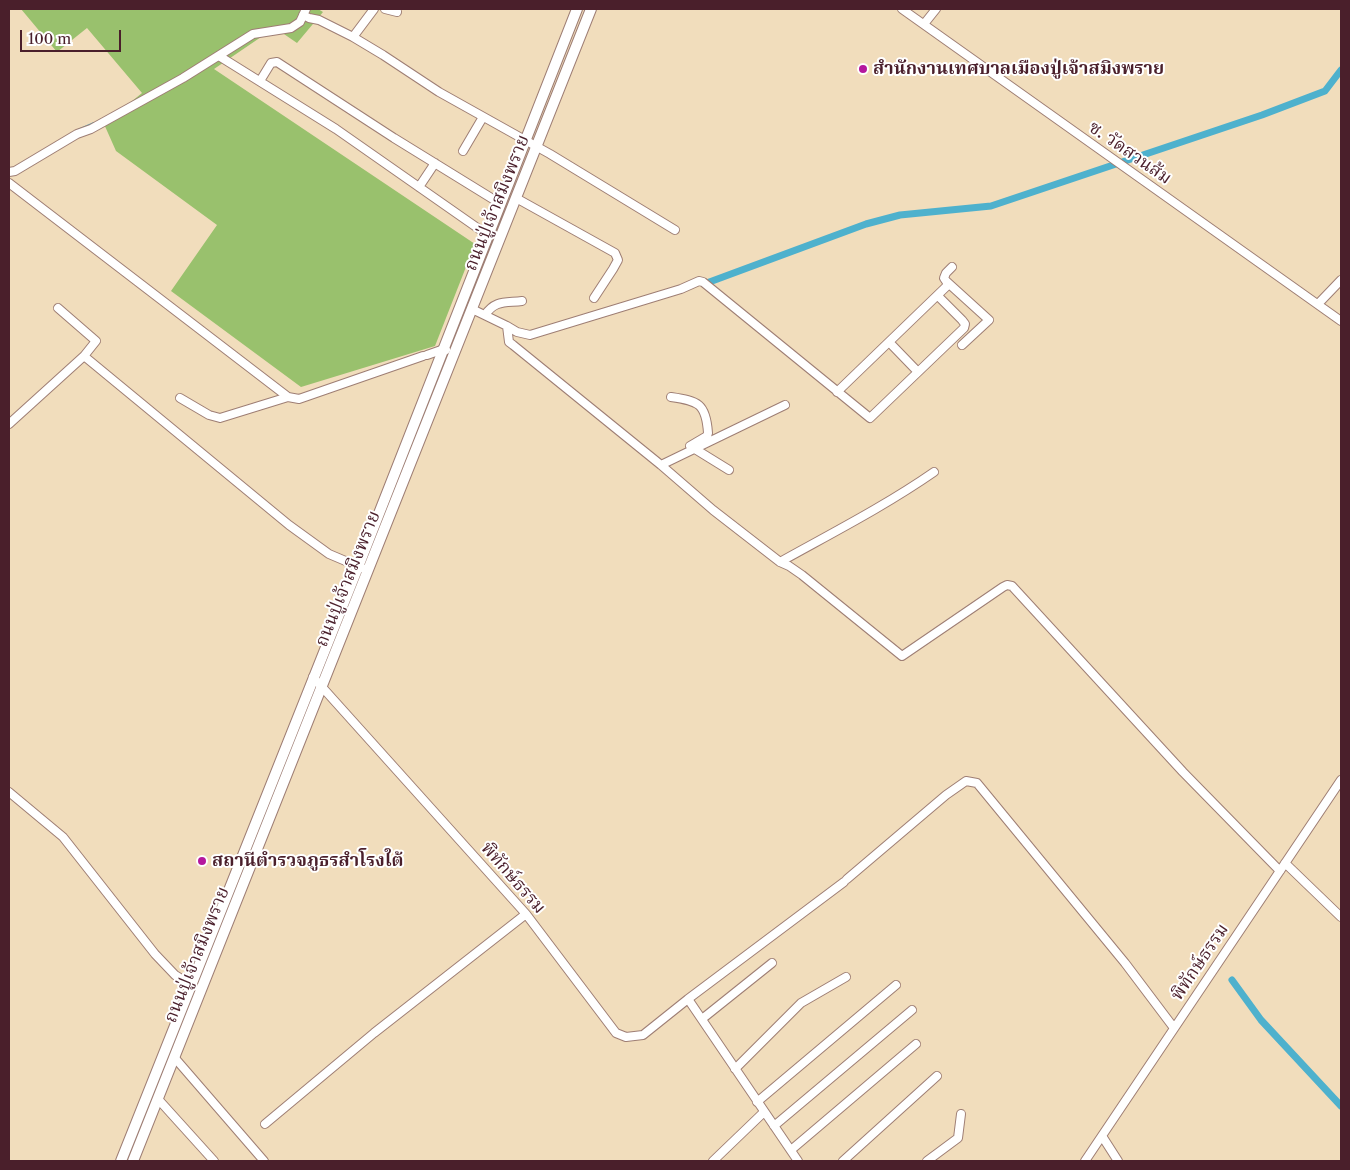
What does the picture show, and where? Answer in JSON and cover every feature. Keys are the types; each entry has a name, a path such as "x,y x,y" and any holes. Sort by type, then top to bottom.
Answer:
{"main road":[{"name":"ถนนปู่เจ้าสมิงพราย","path":"238,881 322,687 369,571 449,351 488,236 578,9"},
{"name":"ถนนปู่เจ้าสมิงพราย","path":"121,1161 196,987 238,881 313,677 449,351 472,309 591,9"},
{"name":"ถนนปู่เจ้าสมิงพราย","path":"133,1161 174,1057 196,987"}],"street":[{"path":"353,37 374,9"},
{"path":"385,9 397,12"},
{"name":"ซ. วัดสวนส้ม","path":"902,9 1341,321"},
{"path":"924,24 936,9"},
{"path":"9,172 15,171 77,134 91,129 222,58 253,34 291,28 300,22 306,14 353,37 397,63 439,92 537,147 675,230"},
{"path":"222,58 336,129 488,236"},
{"path":"260,81 271,63 277,62 500,204"},
{"path":"463,151 483,117"},
{"path":"420,187 435,163"},
{"path":"9,183 293,399 299,399 425,356 449,351"},
{"path":"516,198 615,253 618,260 594,298"},
{"path":"952,267 944,278 990,320 962,345"},
{"path":"1318,304 1341,280"},
{"path":"472,309 517,332 530,335 703,282 870,418 964,328 965,324 962,320 938,296"},
{"path":"837,392 949,284"},
{"path":"486,315 492,306 497,304 522,301"},
{"path":"9,424 84,356 96,340 58,308"},
{"path":"506,326 509,342 512,345 661,465 713,510 780,562 802,575 902,656 1005,585 1012,586 1184,772 1280,871"},
{"path":"890,342 918,372"},
{"path":"84,356 289,526 329,554 369,571"},
{"path":"180,398 209,415 220,418 288,397"},
{"path":"671,397 697,402 702,408 708,428 707,436 686,449 681,456"},
{"path":"661,465 785,405"},
{"path":"695,449 729,470"},
{"path":"780,562 854,522 934,472"},
{"name":"พิทักษ์ธรรม","path":"313,677 526,914 616,1033 626,1037 643,1035 845,880 946,795 966,781 977,783 1049,873 1125,963 1174,1028"},
{"name":"พิทักษ์ธรรม","path":"1085,1161 1341,780"},
{"path":"9,792 63,837 155,954 175,975 196,987"},
{"path":"1285,863 1341,917"},
{"path":"265,1124 374,1033 526,914"},
{"path":"702,1019 772,963"},
{"path":"735,1069 801,1003 846,977"},
{"path":"757,1102 896,985"},
{"path":"688,999 798,1161"},
{"path":"774,1126 912,1010"},
{"path":"791,1150 916,1044"},
{"path":"174,1057 264,1161"},
{"path":"843,1161 937,1076"},
{"path":"158,1099 214,1161"},
{"path":"713,1161 764,1112"},
{"path":"927,1161 958,1138 961,1114"},
{"path":"1102,1136 1118,1161"}],"green space":[{"path":"21,9 318,9 323,12 297,43 281,32 264,35 214,69 475,244 435,346 301,387 171,291 217,225 116,151 104,124 142,93 87,28 57,52"}],"waterway":[{"path":"704,284 866,224 900,215 991,206 1262,115 1325,91 1341,70"},
{"path":"78,130 94,123"},
{"path":"1232,980 1261,1020 1341,1106"}],"place":[{"name":"สำนักงานเทศบาลเมืองปู่เจ้าสมิงพราย","path":"863,69"},
{"name":"สถานีตำรวจภูธรสำโรงใต้","path":"202,861"}]}
